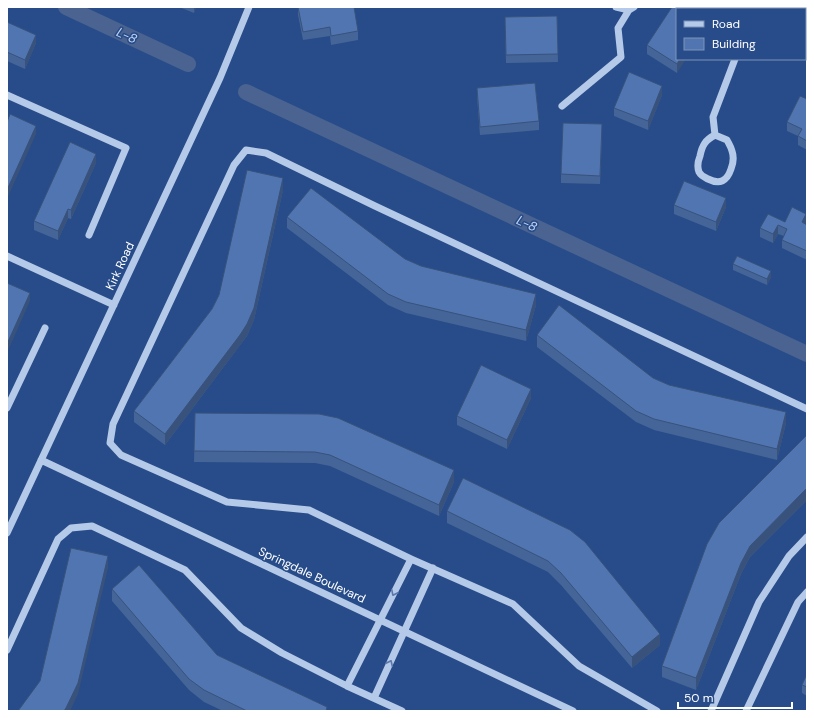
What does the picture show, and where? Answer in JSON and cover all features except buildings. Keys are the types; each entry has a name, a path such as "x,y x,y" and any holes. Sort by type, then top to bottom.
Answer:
{"street":[{"name":"Kirk Road","path":"7,533 9,525 220,78 249,7"},
{"path":"616,7 632,8"},
{"path":"562,106 621,57 618,28 632,8"},
{"path":"715,135 713,117 735,60"},
{"path":"7,95 126,148 90,235"},
{"path":"715,135 727,140 733,153 733,164 729,176 725,181 718,183 712,182 702,176 698,170 698,161 701,151 707,139 715,135"},
{"path":"657,711 579,666 513,604 309,510 226,502 121,455 110,443 113,424 234,165 246,150 266,153 807,409"},
{"path":"7,256 114,305"},
{"path":"7,408 45,328"},
{"name":"Springdale Boulevard","path":"41,460 573,711"},
{"path":"7,650 58,539 70,528 92,526 185,570 241,628 282,653 347,686 402,711"},
{"path":"711,711 759,602 789,556 807,537"},
{"path":"347,686 411,558"},
{"path":"374,698 434,568"},
{"path":"746,711 798,602 807,592"}],"waterway":[{"name":"L-8","path":"66,7 188,64"},
{"name":"L-8","path":"246,92 807,354"}]}
